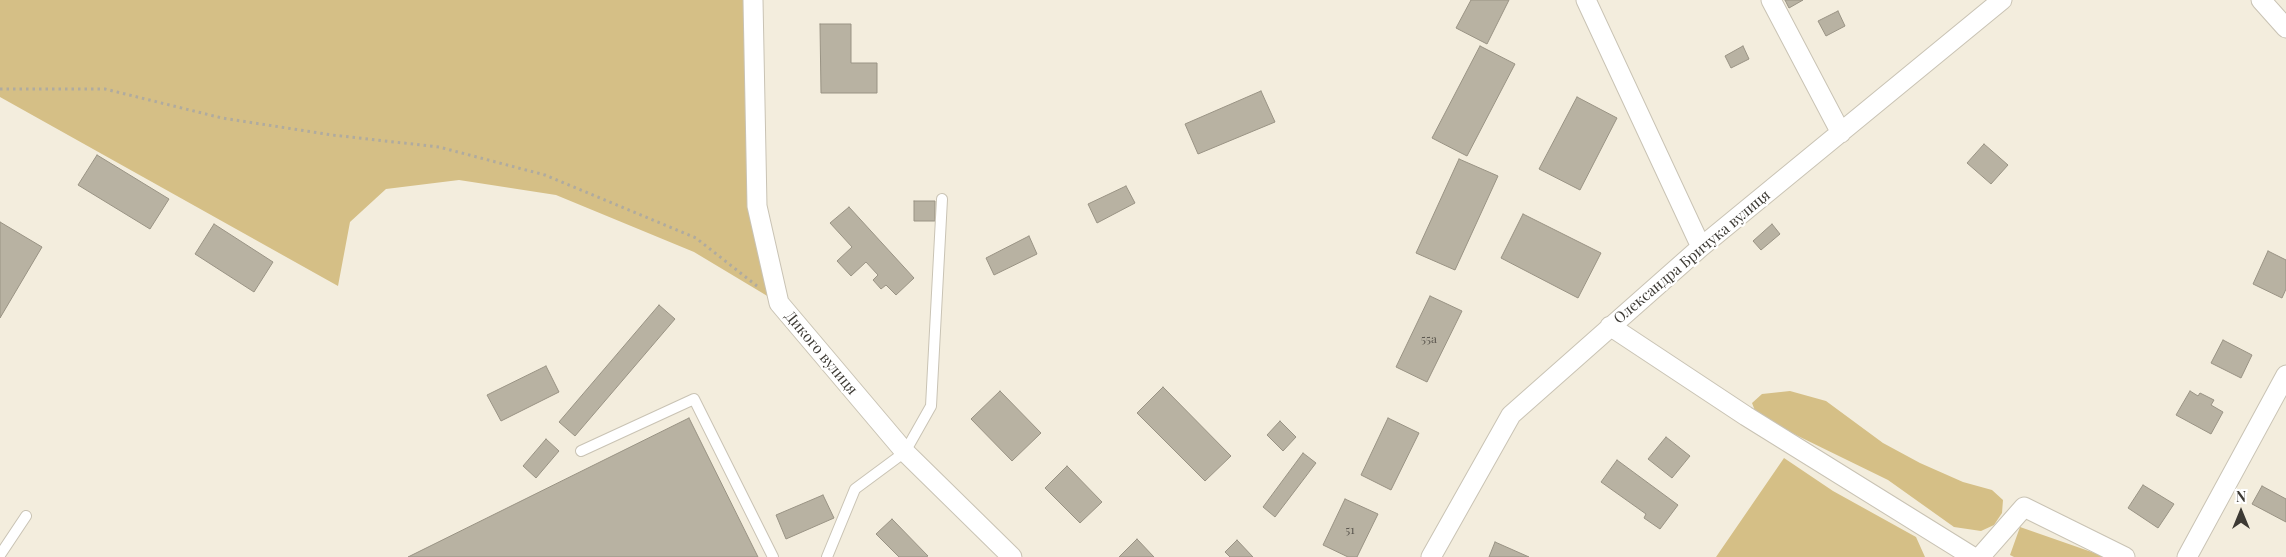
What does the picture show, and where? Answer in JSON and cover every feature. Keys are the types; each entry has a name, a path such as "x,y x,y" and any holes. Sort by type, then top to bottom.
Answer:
{"street":[{"name":"Дикого вулиця","path":"753,0 758,206 779,303 905,452 1012,557"},
{"path":"1586,0 1701,247"},
{"path":"1771,0 1840,134"},
{"name":"Олександра Бричука вулиця","path":"1431,557 1511,415 1701,247 2002,0"},
{"path":"2261,0 2286,28"},
{"path":"1610,326 1746,416 1973,557"},
{"path":"2187,557 2286,375"},
{"path":"1980,557 2024,507 2125,557"}],"lane":[{"path":"827,557 855,489 905,452 931,406 942,199"},
{"path":"581,451 694,399 773,557"},
{"path":"0,555 26,516"}],"path":[{"path":"0,89 105,89 222,118 332,135 439,147 544,175 696,238 779,303"}],"shaded area":[{"path":"0,0 753,0 757,206 779,303 694,252 556,195 459,180 386,189 350,222 338,286 0,97"},
{"path":"1790,391 1826,401 1883,443 1920,463 1963,482 1992,490 2003,500 2002,513 1994,525 1981,531 1954,527 1888,480 1757,416 1752,403 1762,394"},
{"path":"1784,458 1833,491 1916,537 1925,557 1716,557"},
{"path":"2020,527 2106,557 2014,557 2010,555"}],"building":[{"path":"1471,0 1509,0 1487,44 1456,28"},
{"path":"1785,0 1803,0 1789,8"},
{"path":"1838,11 1845,26 1826,36 1818,21"},
{"path":"820,24 851,24 851,63 877,63 877,93 821,93"},
{"path":"1480,46 1515,64 1467,156 1432,138"},
{"path":"1743,46 1749,59 1731,68 1725,56"},
{"path":"1261,91 1275,122 1198,154 1185,124"},
{"path":"1577,97 1617,118 1580,190 1539,169"},
{"path":"1984,144 2008,165 1991,184 1967,163"},
{"path":"97,155 169,199 150,229 78,185"},
{"path":"1459,159 1498,176 1455,270 1416,253"},
{"path":"1126,186 1135,203 1097,223 1088,204"},
{"path":"914,201 935,201 935,221 914,221"},
{"path":"849,207 914,278 896,295 886,285 881,289 873,280 878,275 866,262 851,276 837,261 852,247 830,223"},
{"path":"1523,214 1601,253 1578,298 1501,258"},
{"path":"0,222 42,247 0,318"},
{"path":"214,224 273,262 254,292 195,254"},
{"path":"1772,224 1780,234 1761,250 1753,241"},
{"path":"1029,236 1037,254 994,275 986,258"},
{"path":"2268,251 2286,260 2286,289 2282,298 2253,284"},
{"path":"1430,296 1462,311 1427,382 1396,367"},
{"path":"659,305 675,319 575,436 559,422"},
{"path":"2223,340 2252,355 2241,378 2211,363"},
{"path":"546,366 559,392 501,421 487,395"},
{"path":"1163,387 1231,456 1205,481 1137,413"},
{"path":"1000,391 1041,433 1012,461 971,419"},
{"path":"2190,391 2198,396 2200,393 2214,400 2211,405 2223,412 2211,434 2176,415"},
{"path":"689,418 758,557 408,557"},
{"path":"1388,418 1419,433 1391,490 1361,475"},
{"path":"1280,421 1296,437 1283,451 1267,435"},
{"path":"1666,437 1690,456 1672,478 1648,459"},
{"path":"546,439 559,451 536,478 523,466"},
{"path":"1303,453 1316,463 1275,517 1263,507"},
{"path":"1617,460 1678,505 1660,529 1644,518 1646,514 1601,482"},
{"path":"1067,466 1102,502 1080,523 1045,488"},
{"path":"2143,485 2174,504 2158,528 2128,508"},
{"path":"2262,486 2286,499 2286,522 2252,504"},
{"path":"823,495 834,518 786,539 776,515"},
{"path":"1345,499 1378,514 1357,557 1348,557 1323,545"},
{"path":"892,519 928,556 899,557 876,534"},
{"path":"1137,539 1154,557 1119,557"},
{"path":"1237,540 1253,557 1230,557 1225,552"},
{"path":"1495,542 1529,557 1489,557"}]}
